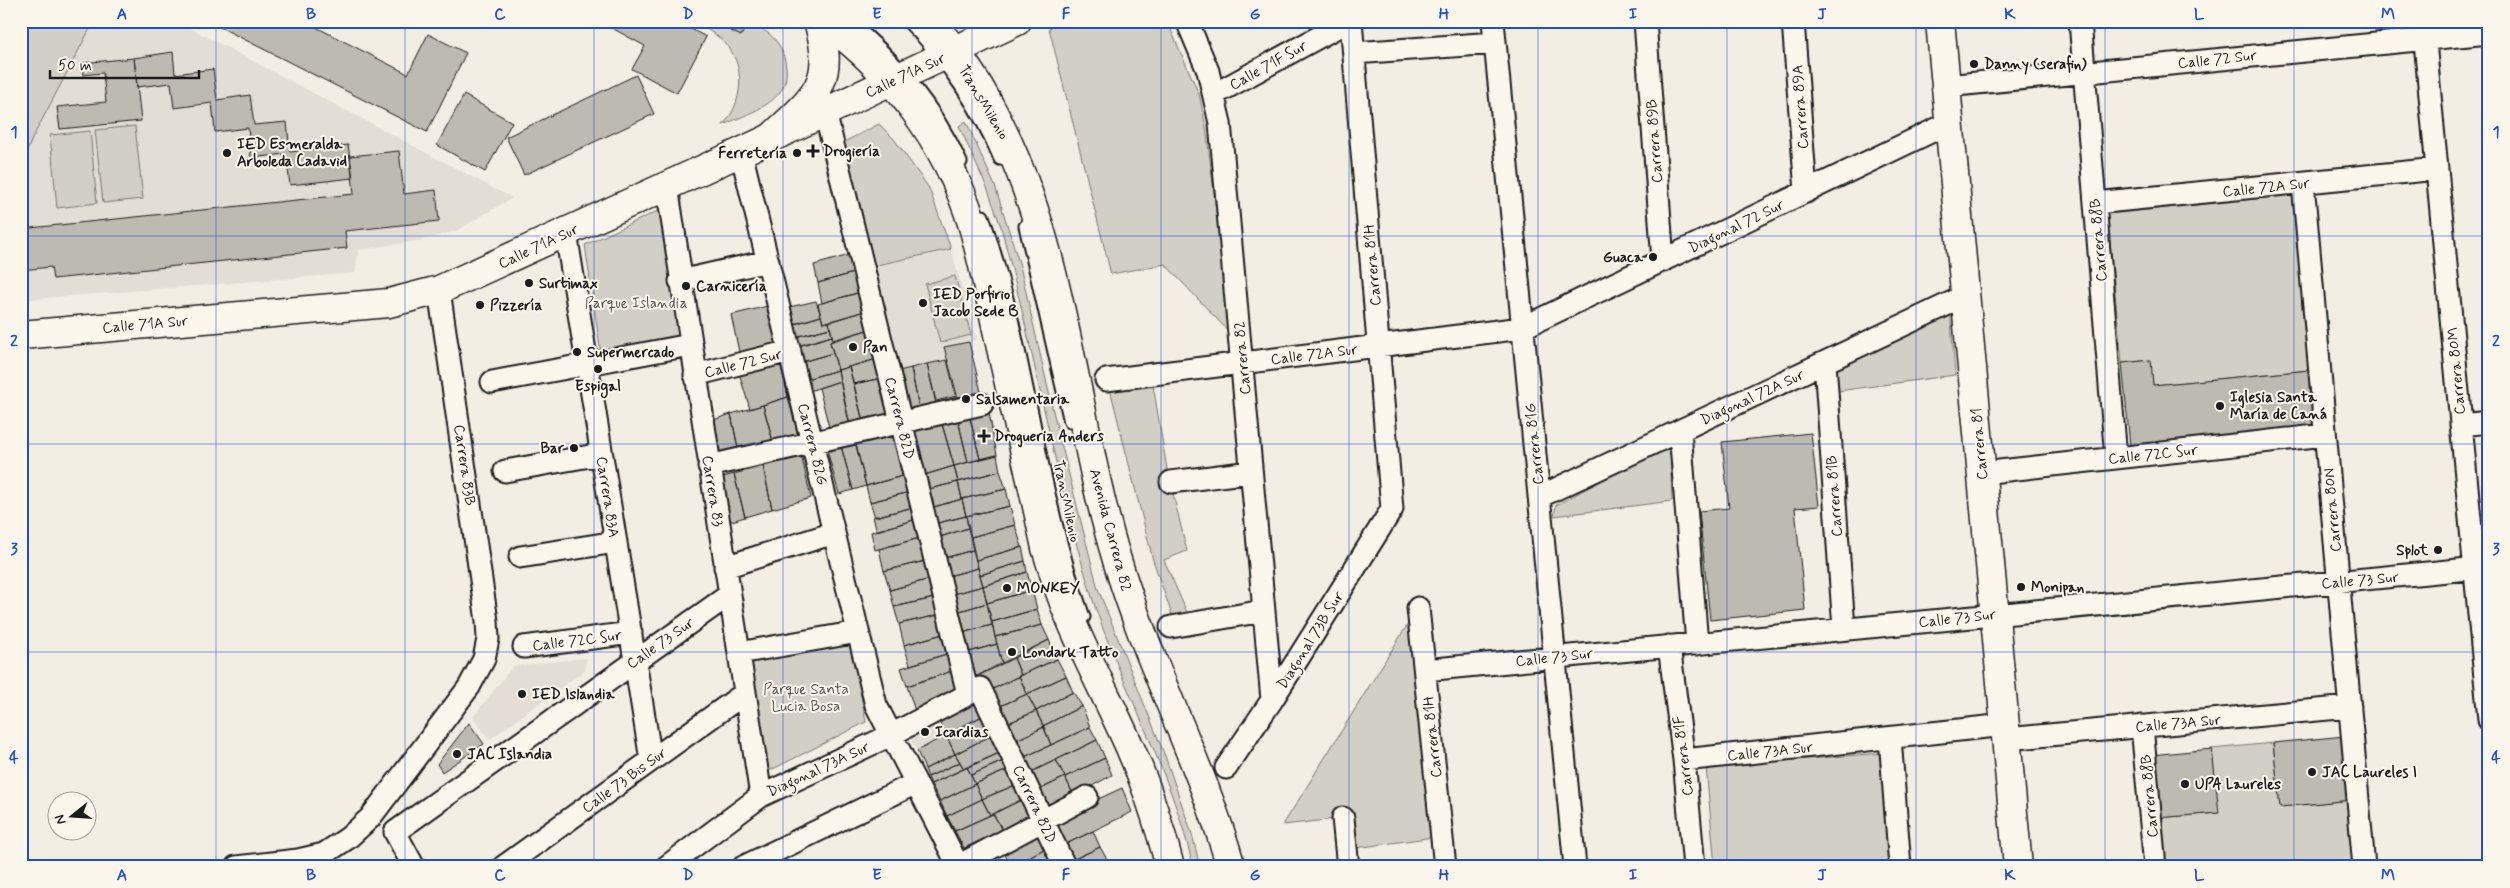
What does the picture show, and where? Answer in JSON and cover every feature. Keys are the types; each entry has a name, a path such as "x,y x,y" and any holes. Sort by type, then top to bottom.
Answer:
{"main road":[{"path":"772,137 812,99 824,79 825,50 818,21"},
{"path":"824,21 860,51 898,78 911,104 930,132 964,200 978,247 1046,548 1057,584 1078,639 1123,732 1144,783 1158,820 1170,867"},
{"name":"Avenida Carrera 82","path":"928,21 948,55 972,74 1016,157 1026,185 1051,274 1104,514 1117,561 1142,634 1209,798 1231,867"},
{"name":"Calle 71A Sur","path":"21,335 389,303 439,290 741,152 1017,21"},
{"name":"Carrera 81","path":"1940,21 2018,867"}],"street":[{"name":"Carrera 82","path":"1187,21 1215,94 1220,123 1272,700"},
{"name":"Calle 71F Sur","path":"1215,94 1350,21"},
{"name":"Carrera 81H","path":"1350,21 1392,509"},
{"name":"Carrera 81G","path":"1493,21 1575,867"},
{"name":"Carrera 89B","path":"1645,21 1663,261"},
{"name":"Carrera 89A","path":"1793,21 1806,192"},
{"name":"Carrera 88B","path":"2080,21 2116,458"},
{"name":"Calle 72 Sur","path":"1946,86 2084,72 2424,30 2489,33"},
{"name":"Carrera 80M","path":"2424,30 2461,425 2482,568 2489,720"},
{"path":"1354,53 1495,43"},
{"name":"Carrera 82D","path":"826,112 901,422 974,691 1043,820 1065,867"},
{"name":"Diagonal 72 Sur","path":"1522,328 1949,123"},
{"name":"Carrera 82G","path":"741,152 876,705 958,866"},
{"name":"Calle 72A Sur","path":"2095,204 2437,170"},
{"name":"Carrera 80N","path":"2304,183 2364,867"},
{"name":"Carrera 83","path":"667,186 680,281 761,796"},
{"name":"Carrera 83A","path":"566,233 651,760"},
{"path":"680,281 768,260"},
{"name":"Carrera 83B","path":"236,867 324,854 348,838 370,818 469,687 484,659 488,640 439,290"},
{"name":"Diagonal 72A Sur","path":"1539,498 1965,296"},
{"name":"Calle 72A Sur","path":"1106,380 1522,328"},
{"path":"492,382 690,345"},
{"name":"Calle 72 Sur","path":"695,375 790,351"},
{"name":"Carrera 81B","path":"1825,362 1844,629"},
{"path":"709,466 982,404"},
{"path":"2461,425 2489,422"},
{"path":"1680,431 1697,644"},
{"name":"Calle 72C Sur","path":"1981,473 2326,435"},
{"path":"505,471 601,454"},
{"path":"1171,482 1251,472"},
{"name":"Diagonal 73B Sur","path":"1226,768 1272,700 1392,509"},
{"path":"725,568 834,533"},
{"path":"520,557 616,542"},
{"name":"Calle 73 Sur","path":"1425,670 2482,568"},
{"name":"Calle 73 Sur","path":"414,867 395,832 729,595"},
{"name":"Carrera 81H","path":"1418,608 1445,867"},
{"path":"1171,627 1263,611"},
{"path":"738,653 858,632"},
{"name":"Calle 72C Sur","path":"524,647 630,633"},
{"name":"Carrera 81F","path":"1669,646 1684,760 1694,867"},
{"name":"Diagonal 73A Sur","path":"666,867 761,796 891,735 974,691"},
{"name":"Calle 73 Bis Sur","path":"503,867 745,693"},
{"name":"Calle 73A Sur","path":"1684,760 1890,738 2142,726 2350,707"},
{"name":"Carrera 88B","path":"2142,726 2155,867"},
{"path":"1890,738 1900,867"},
{"path":"743,867 916,783"},
{"path":"958,866 1087,797"},
{"path":"1342,818 1348,867"}],"lane":[{"path":"849,21 871,40 898,78 922,95 941,124 968,176"},
{"name":"TransMilenio","path":"907,21 948,55 954,77 979,118 1006,171"},
{"name":"TransMilenio","path":"978,201 998,262 1063,551 1088,626"},
{"path":"1021,211 1072,430"},
{"path":"1131,720 1138,737"}],"shaded area":[{"name":"IED Esmeralda Arboleda Cadavid","path":"94,21 177,21 512,198 456,231 423,240 358,250 355,273 21,300 21,167 32,139"},
{"name":"IED Porfirio Jacob Sede B","path":"951,249 977,340 945,347 947,360 895,372 872,266"},
{"name":"IED Islandia","path":"587,658 585,670 489,740 473,717 513,666"},
{"name":"Icardias","path":"934,712 946,735 917,751 905,729"}],"green space":[{"path":"21,21 94,21 32,139 21,167"},
{"path":"690,21 712,21 741,36 748,22 767,32 780,47 785,61 786,75 783,86 777,95 758,110 723,125 736,103 740,77 737,65 725,43 711,32"},
{"path":"1065,21 1167,21 1199,94 1206,127 1231,334 1165,264 1111,274 1049,28"},
{"path":"966,121 995,186 1020,266 1054,415 1098,589 1165,756 1192,834 1200,867 1193,867 1184,831 1172,796 1115,660 1090,591 1065,500 1024,318 1001,227 988,190 959,126"},
{"path":"879,124 894,139 929,188 951,249 872,266 842,143"},
{"path":"135,126 143,199 103,203 95,130"},
{"path":"90,131 97,203 57,208 50,135"},
{"path":"2292,195 2310,370 2153,385 2150,360 2122,363 2107,214"},
{"name":"Parque Islandia","path":"662,209 685,339 601,354 585,245"},
{"path":"955,276 971,335 940,343 925,284"},
{"path":"1950,307 1955,375 1838,391 1834,363"},
{"path":"1152,379 1167,469 1187,551 1164,560 1189,617 1173,618 1153,560 1109,385"},
{"path":"1670,444 1672,501 1554,516 1556,505"},
{"path":"1411,619 1434,837 1356,848 1353,817 1283,825"},
{"name":"Parque Santa Lucia Bosa","path":"850,638 866,722 769,771 748,658"},
{"path":"2273,743 2280,807 2352,800 2358,867 2162,867 2157,818 2218,813 2212,749"},
{"path":"1884,753 1893,867 1715,867 1706,767"}],"building":[{"path":"208,21 304,21 408,74 428,34 466,53 427,132"},
{"path":"599,21 676,21 706,37 677,93 632,69 645,46"},
{"path":"712,21 748,21 748,22 741,36"},
{"path":"173,52 175,74 213,69 217,100 250,95 254,125 287,122 290,152 348,145 353,178 290,185 286,154 251,158 248,128 215,132 212,103 174,108 171,83 137,87 134,58"},
{"path":"134,58 141,121 60,129 57,107 106,102 103,73 83,75 82,63"},
{"path":"636,75 654,114 524,175 506,137"},
{"path":"464,95 512,122 485,172 437,145"},
{"path":"399,151 404,194 436,190 439,221 345,231 347,248 53,279 51,267 21,270 21,229 354,194 350,156"},
{"path":"853,254 857,272 818,283 814,265"},
{"path":"857,272 861,292 822,303 818,283"},
{"path":"861,292 865,311 823,323 818,304"},
{"path":"816,301 821,316 790,325 785,308"},
{"path":"768,306 777,347 740,356 731,315"},
{"path":"865,311 870,329 833,340 829,322"},
{"path":"821,316 823,323 829,322 830,328 795,337 792,325"},
{"path":"830,328 832,336 797,346 795,337"},
{"name":"Pan","path":"870,329 877,359 838,370 830,342"},
{"path":"832,336 833,340 830,342 833,353 795,364 792,348"},
{"path":"969,342 982,396 959,402 944,347"},
{"path":"833,353 838,370 803,380 798,363"},
{"path":"779,358 788,397 750,409 738,370"},
{"path":"877,359 882,378 854,384 849,367"},
{"path":"947,360 956,396 936,401 927,364"},
{"name":"Iglesia Santa María de Caná","path":"2151,360 2153,385 2310,370 2316,427 2130,445 2122,363"},
{"path":"927,364 937,408 920,413 911,368"},
{"path":"849,367 863,422 850,425 838,370"},
{"path":"911,368 920,413 905,417 895,372"},
{"path":"838,370 840,381 806,392 803,380"},
{"path":"882,378 890,416 863,422 854,384"},
{"path":"840,381 850,427 830,431 819,388"},
{"path":"788,397 799,439 774,445 763,405"},
{"path":"763,405 774,445 739,453 731,414"},
{"name":"Drogueria Anders","path":"989,413 997,455 980,459 970,418"},
{"path":"731,414 739,453 714,462 707,422"},
{"path":"970,418 980,459 968,462 958,420"},
{"path":"958,420 968,462 954,466 942,424"},
{"path":"942,424 954,466 918,477 907,433"},
{"path":"896,431 906,475 866,486 855,441"},
{"path":"1811,433 1819,506 1795,508 1805,610 1710,620 1699,511 1729,508 1722,442"},
{"path":"855,441 866,486 853,490 841,446"},
{"path":"841,446 853,490 839,494 827,450"},
{"path":"801,454 811,498 772,509 763,466"},
{"path":"997,455 1000,471 958,482 954,466"},
{"path":"763,466 772,509 745,517 734,474"},
{"path":"954,466 958,482 925,490 921,476"},
{"path":"1000,471 1006,489 962,499 958,482"},
{"path":"734,474 745,517 722,524 716,479"},
{"path":"906,475 910,492 870,502 866,486"},
{"path":"958,482 962,499 930,508 925,490"},
{"path":"1006,489 1010,506 966,516 962,499"},
{"path":"910,492 914,507 875,517 870,502"},
{"path":"962,499 966,516 934,524 930,508"},
{"path":"1010,506 1015,525 971,537 966,516"},
{"path":"914,507 917,519 877,531 873,517"},
{"path":"966,516 968,528 937,538 934,524"},
{"path":"917,519 920,538 875,550 871,532"},
{"path":"1015,525 1022,547 976,560 971,537"},
{"path":"968,528 973,550 941,559 937,538"},
{"path":"920,538 925,561 884,571 879,549"},
{"path":"1022,547 1025,561 980,575 976,560"},
{"path":"973,550 978,568 945,577 941,559"},
{"path":"925,561 930,579 890,590 884,571"},
{"path":"1025,561 1027,572 983,586 980,575"},
{"path":"978,568 983,586 950,595 945,577"},
{"name":"MONKEY","path":"1027,572 1032,590 987,603 983,586"},
{"path":"930,579 934,598 894,607 890,590"},
{"path":"983,586 987,603 953,613 950,595"},
{"path":"1032,590 1037,609 992,622 987,603"},
{"path":"934,598 938,615 899,624 894,607"},
{"path":"987,603 992,625 958,634 953,613"},
{"path":"1037,609 1042,625 995,637 992,622"},
{"path":"938,615 943,634 904,645 899,624"},
{"path":"992,625 997,644 962,654 958,634"},
{"name":"Londark Tatto","path":"1042,625 1049,640 1002,663 995,637"},
{"path":"943,634 950,653 910,665 904,645"},
{"path":"1049,640 1057,659 1021,675 1014,658"},
{"path":"997,644 1002,663 969,680 962,654"},
{"path":"950,653 955,670 907,686 901,668"},
{"path":"1014,658 1021,675 989,691 980,675"},
{"path":"1057,659 1066,676 1027,694 1019,676"},
{"path":"955,670 959,689 915,711 907,686"},
{"path":"1019,676 1027,694 996,708 989,691"},
{"path":"1066,676 1073,692 1036,711 1027,694"},
{"path":"975,692 986,714 946,735 934,712"},
{"path":"1073,692 1082,706 1043,726 1036,711"},
{"path":"1027,694 1036,711 1004,725 996,708"},
{"path":"1082,706 1090,727 1051,745 1043,726"},
{"path":"1036,711 1044,727 1012,742 1004,725"},
{"path":"986,714 996,733 955,754 946,735"},
{"name":"JAC Islandia","path":"469,723 484,744 442,772 437,764"},
{"path":"1044,727 1051,745 1020,759 1012,742"},
{"path":"1090,727 1097,740 1027,774 1020,759"},
{"path":"996,733 1004,751 964,769 955,754"},
{"path":"946,735 955,754 925,769 917,751"},
{"name":"JAC Laureles I","path":"2345,736 2352,800 2280,807 2273,743"},
{"path":"1097,740 1105,758 1065,777 1056,760"},
{"name":"UPA Laureles","path":"2212,749 2219,813 2157,818 2151,755"},
{"path":"1004,751 1008,759 971,775 967,767"},
{"path":"955,754 960,762 928,777 925,769"},
{"path":"1105,758 1112,775 1074,796 1065,777"},
{"path":"1008,759 1012,768 975,784 971,775"},
{"path":"1056,760 1065,777 1035,792 1027,774"},
{"path":"960,762 964,769 931,784 928,777"},
{"path":"967,767 975,784 940,801 931,784"},
{"path":"1012,768 1020,783 982,799 975,784"},
{"path":"1065,777 1074,796 1044,811 1035,792"},
{"path":"1020,783 1027,797 990,815 982,799"},
{"path":"975,784 982,799 947,816 940,801"},
{"path":"1122,788 1132,812 1062,846 1051,821"},
{"path":"1027,797 1037,814 1003,830 993,814"},
{"path":"982,799 990,815 955,831 947,816"},
{"path":"993,814 1003,830 964,848 955,831"},
{"path":"1038,827 1050,846 1011,866 1001,847"},
{"path":"1093,831 1100,847 1068,862 1062,846"},
{"path":"1050,846 1058,863 1052,867 1014,867 1013,865"},
{"path":"1100,847 1109,863 1100,867 1071,867 1068,862"}],"place":[{"name":"Danny (serafin)","path":"1974,64"},
{"name":"Drogiería","path":"813,151"},
{"name":"IED Esmeralda Arboleda Cadavid","path":"227,153"},
{"name":"Ferretería","path":"797,153"},
{"name":"Guaca","path":"1653,257"},
{"name":"Surtimax","path":"529,283"},
{"name":"Carnicería","path":"686,286"},
{"name":"IED Porfirio Jacob Sede B","path":"923,303"},
{"name":"Pizzería","path":"480,305"},
{"name":"Pan","path":"853,347"},
{"name":"Supermercado","path":"577,352"},
{"name":"Espigal","path":"598,369"},
{"name":"Salsamentaria","path":"966,399"},
{"name":"Iglesia Santa María de Caná","path":"2220,406"},
{"name":"Drogueria Anders","path":"984,436"},
{"name":"Bar","path":"574,448"},
{"name":"Splot","path":"2438,550"},
{"name":"Monipan","path":"2021,587"},
{"name":"MONKEY","path":"1007,588"},
{"name":"Londark Tatto","path":"1012,652"},
{"name":"IED Islandia","path":"522,694"},
{"name":"Icardias","path":"925,732"},
{"name":"JAC Islandia","path":"457,754"},
{"name":"JAC Laureles I","path":"2312,772"},
{"name":"UPA Laureles","path":"2185,784"}]}
